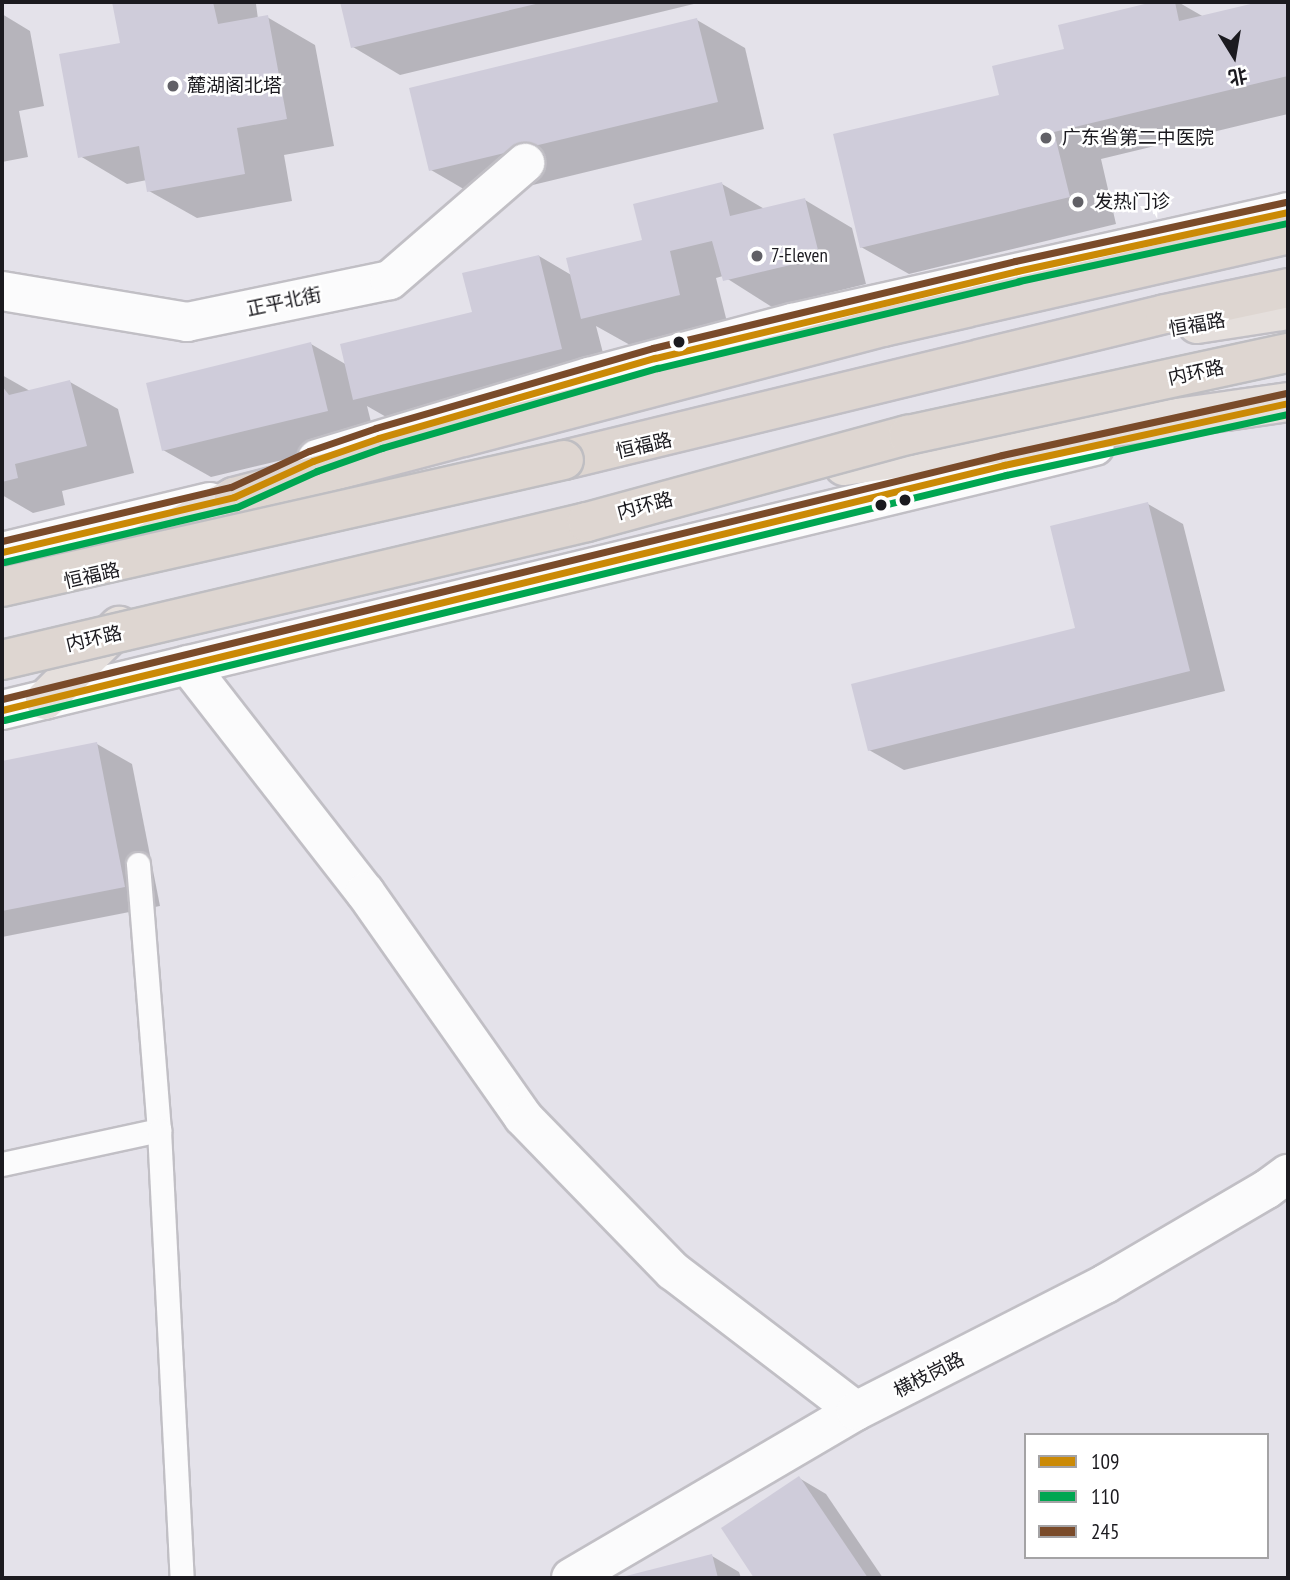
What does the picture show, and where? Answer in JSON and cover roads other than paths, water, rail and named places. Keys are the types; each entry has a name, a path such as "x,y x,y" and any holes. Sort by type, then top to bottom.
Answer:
{"highway":[{"path":"234,497 883,327 1288,234"},
{"path":"2,587 564,460 1151,317 1288,288"},
{"name":"内环路","path":"2,660 587,522 908,436 1288,353"}],"main road":[{"name":"正平北街","path":"2,292 187,322 390,280 525,163"},
{"path":"80,579 234,497 313,461 379,438 655,358 1004,274 1288,212"},
{"name":"恒福路","path":"2,596 885,390 1184,326 1288,310"},
{"path":"2,653 529,528 806,472 1027,438 1288,403"},
{"path":"2,710 991,468 1288,403"},
{"path":"2,552 234,497"},
{"path":"45,699 119,626"},
{"path":"188,664 365,892 523,1117 673,1271 856,1411"},
{"name":"横枝岗路","path":"571,1578 856,1411 1105,1284 1288,1174"}],"lane":[{"path":"138,864 159,1130 182,1578"},
{"path":"2,1164 159,1130"}],"place":[{"name":"麓湖阁北塔","path":"173,86"},
{"name":"广东省第二中医院","path":"1046,138"},
{"name":"发热门诊","path":"1078,202"},
{"name":"7-Eleven","path":"757,256"}]}
